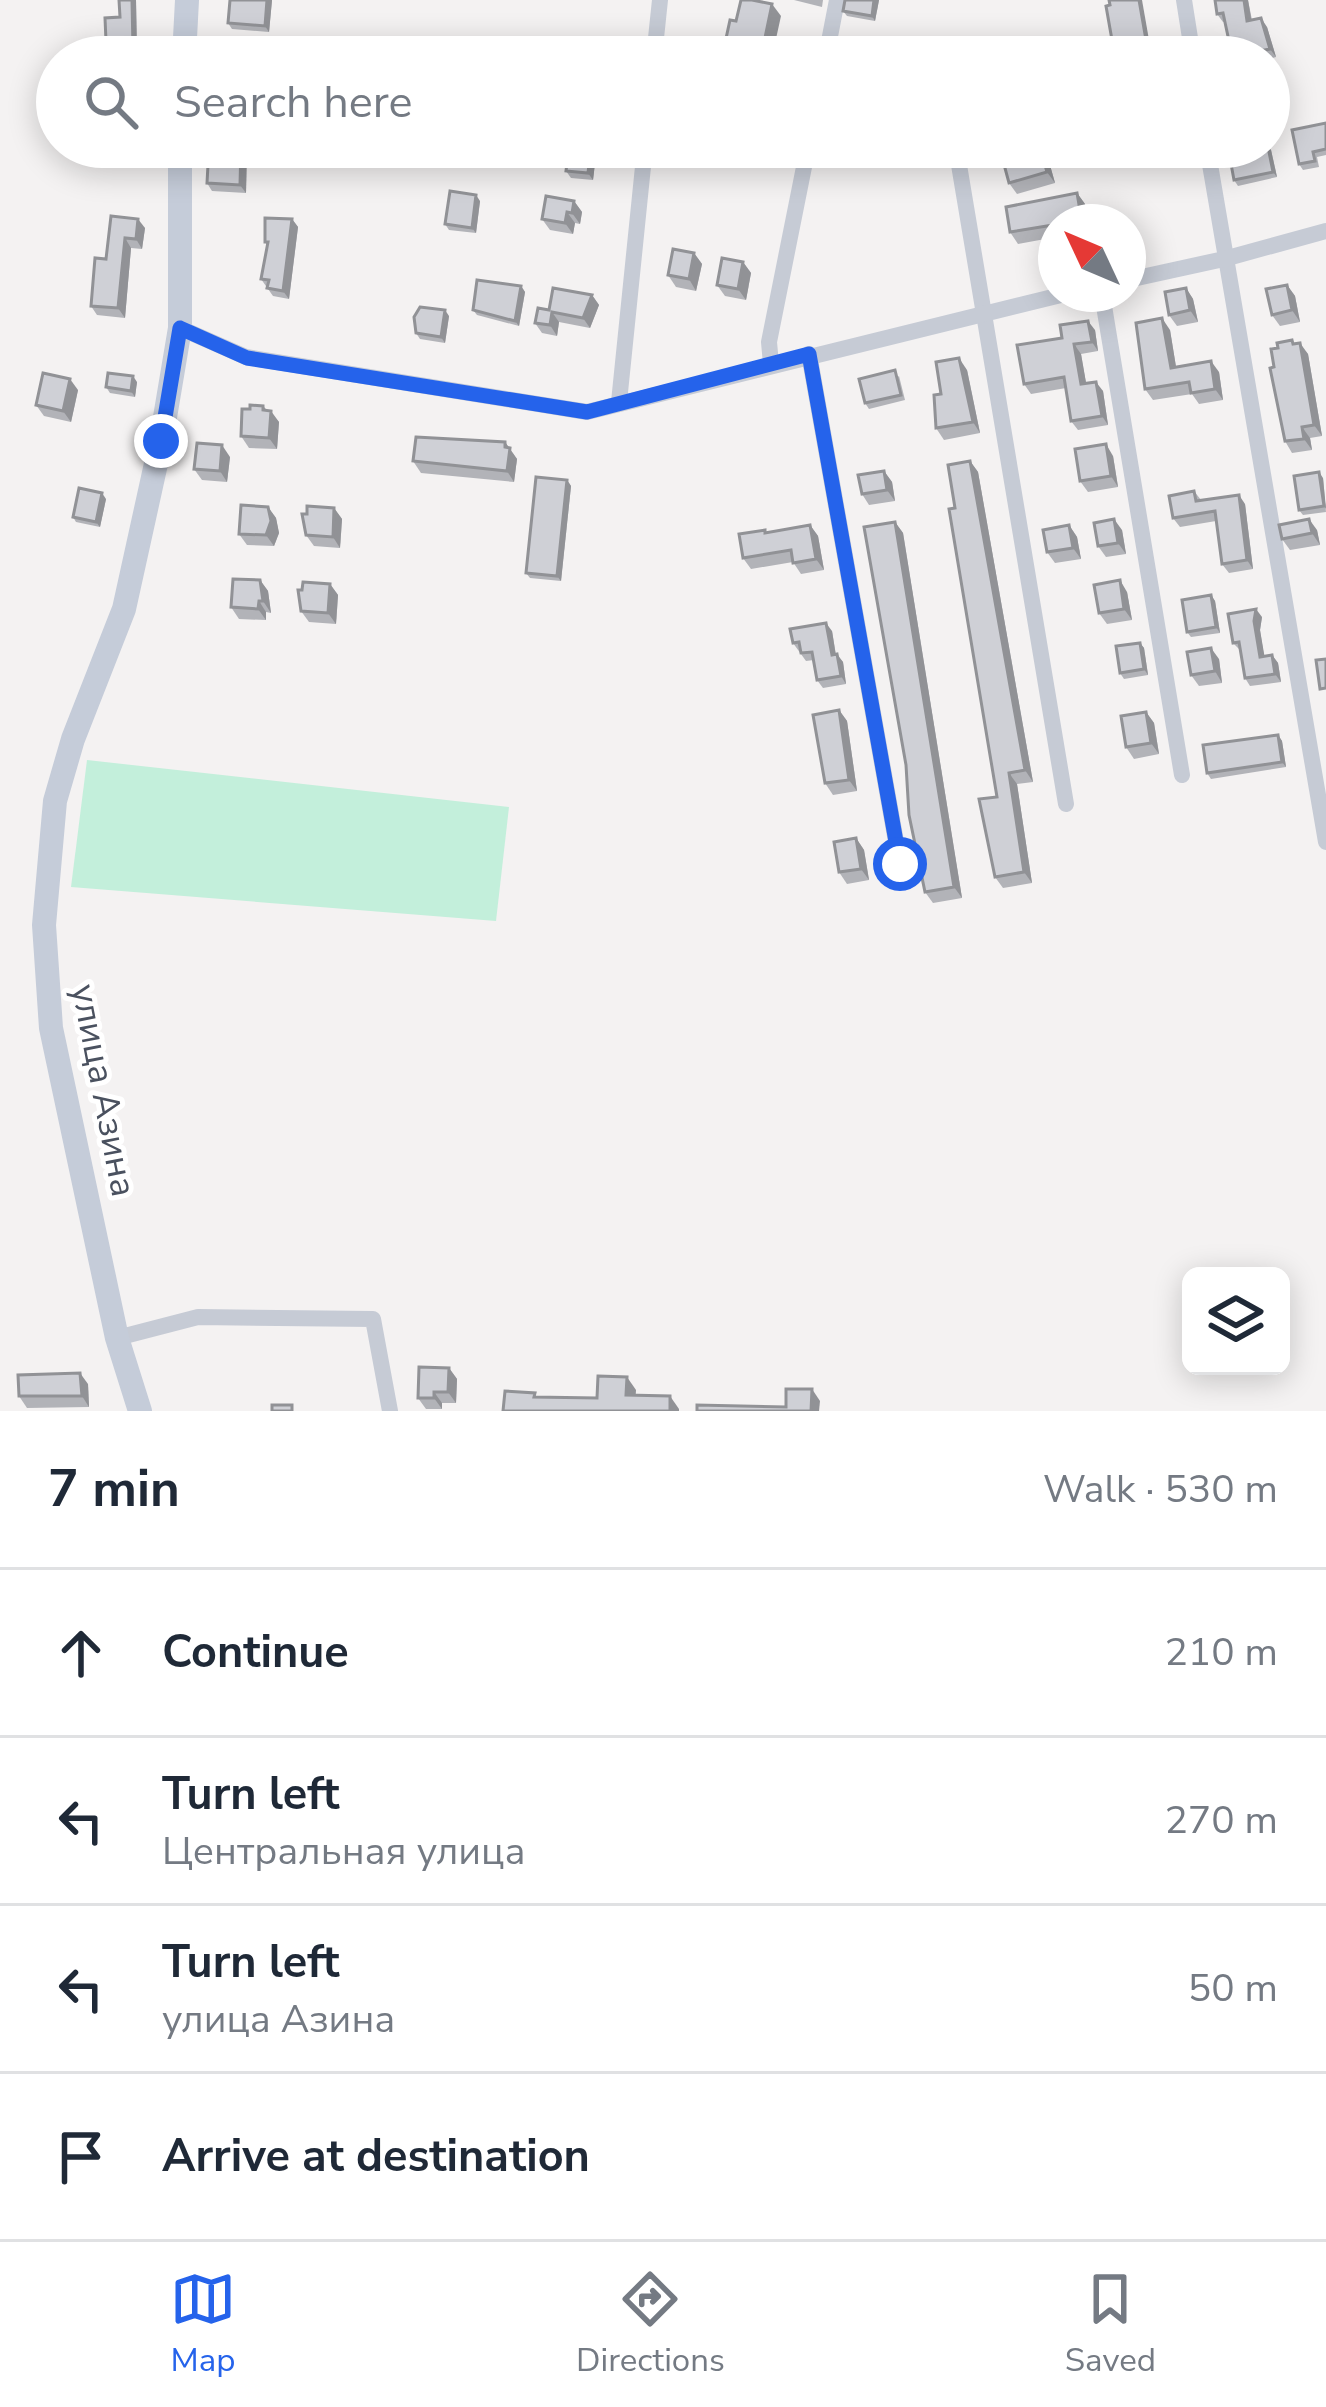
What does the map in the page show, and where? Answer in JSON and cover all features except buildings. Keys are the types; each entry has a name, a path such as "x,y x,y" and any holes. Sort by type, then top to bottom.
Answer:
{"street":[{"path":"185,36 187,0"},
{"path":"656,36 660,0"},
{"path":"830,36 837,0"},
{"path":"1184,0 1190,36"},
{"name":"улица Азина","path":"140,1411 117,1338 51,1028 44,925 55,801 73,740 124,609 161,441 180,328 180,168"},
{"path":"619,403 643,168"},
{"path":"771,364 770,342 804,168"},
{"path":"959,168 1066,804"},
{"path":"1210,168 1326,842"},
{"path":"1146,276 1326,231"},
{"path":"180,328 247,358 587,412 1038,301"},
{"path":"1105,312 1182,775"},
{"path":"809,354 900,864"},
{"path":"117,1338 197,1317 373,1319 390,1411"}],"green space":[{"path":"87,760 509,807 496,921 71,887"}],"route":[{"path":"161,441 180,328 247,358 587,412 809,354 900,864"}]}
